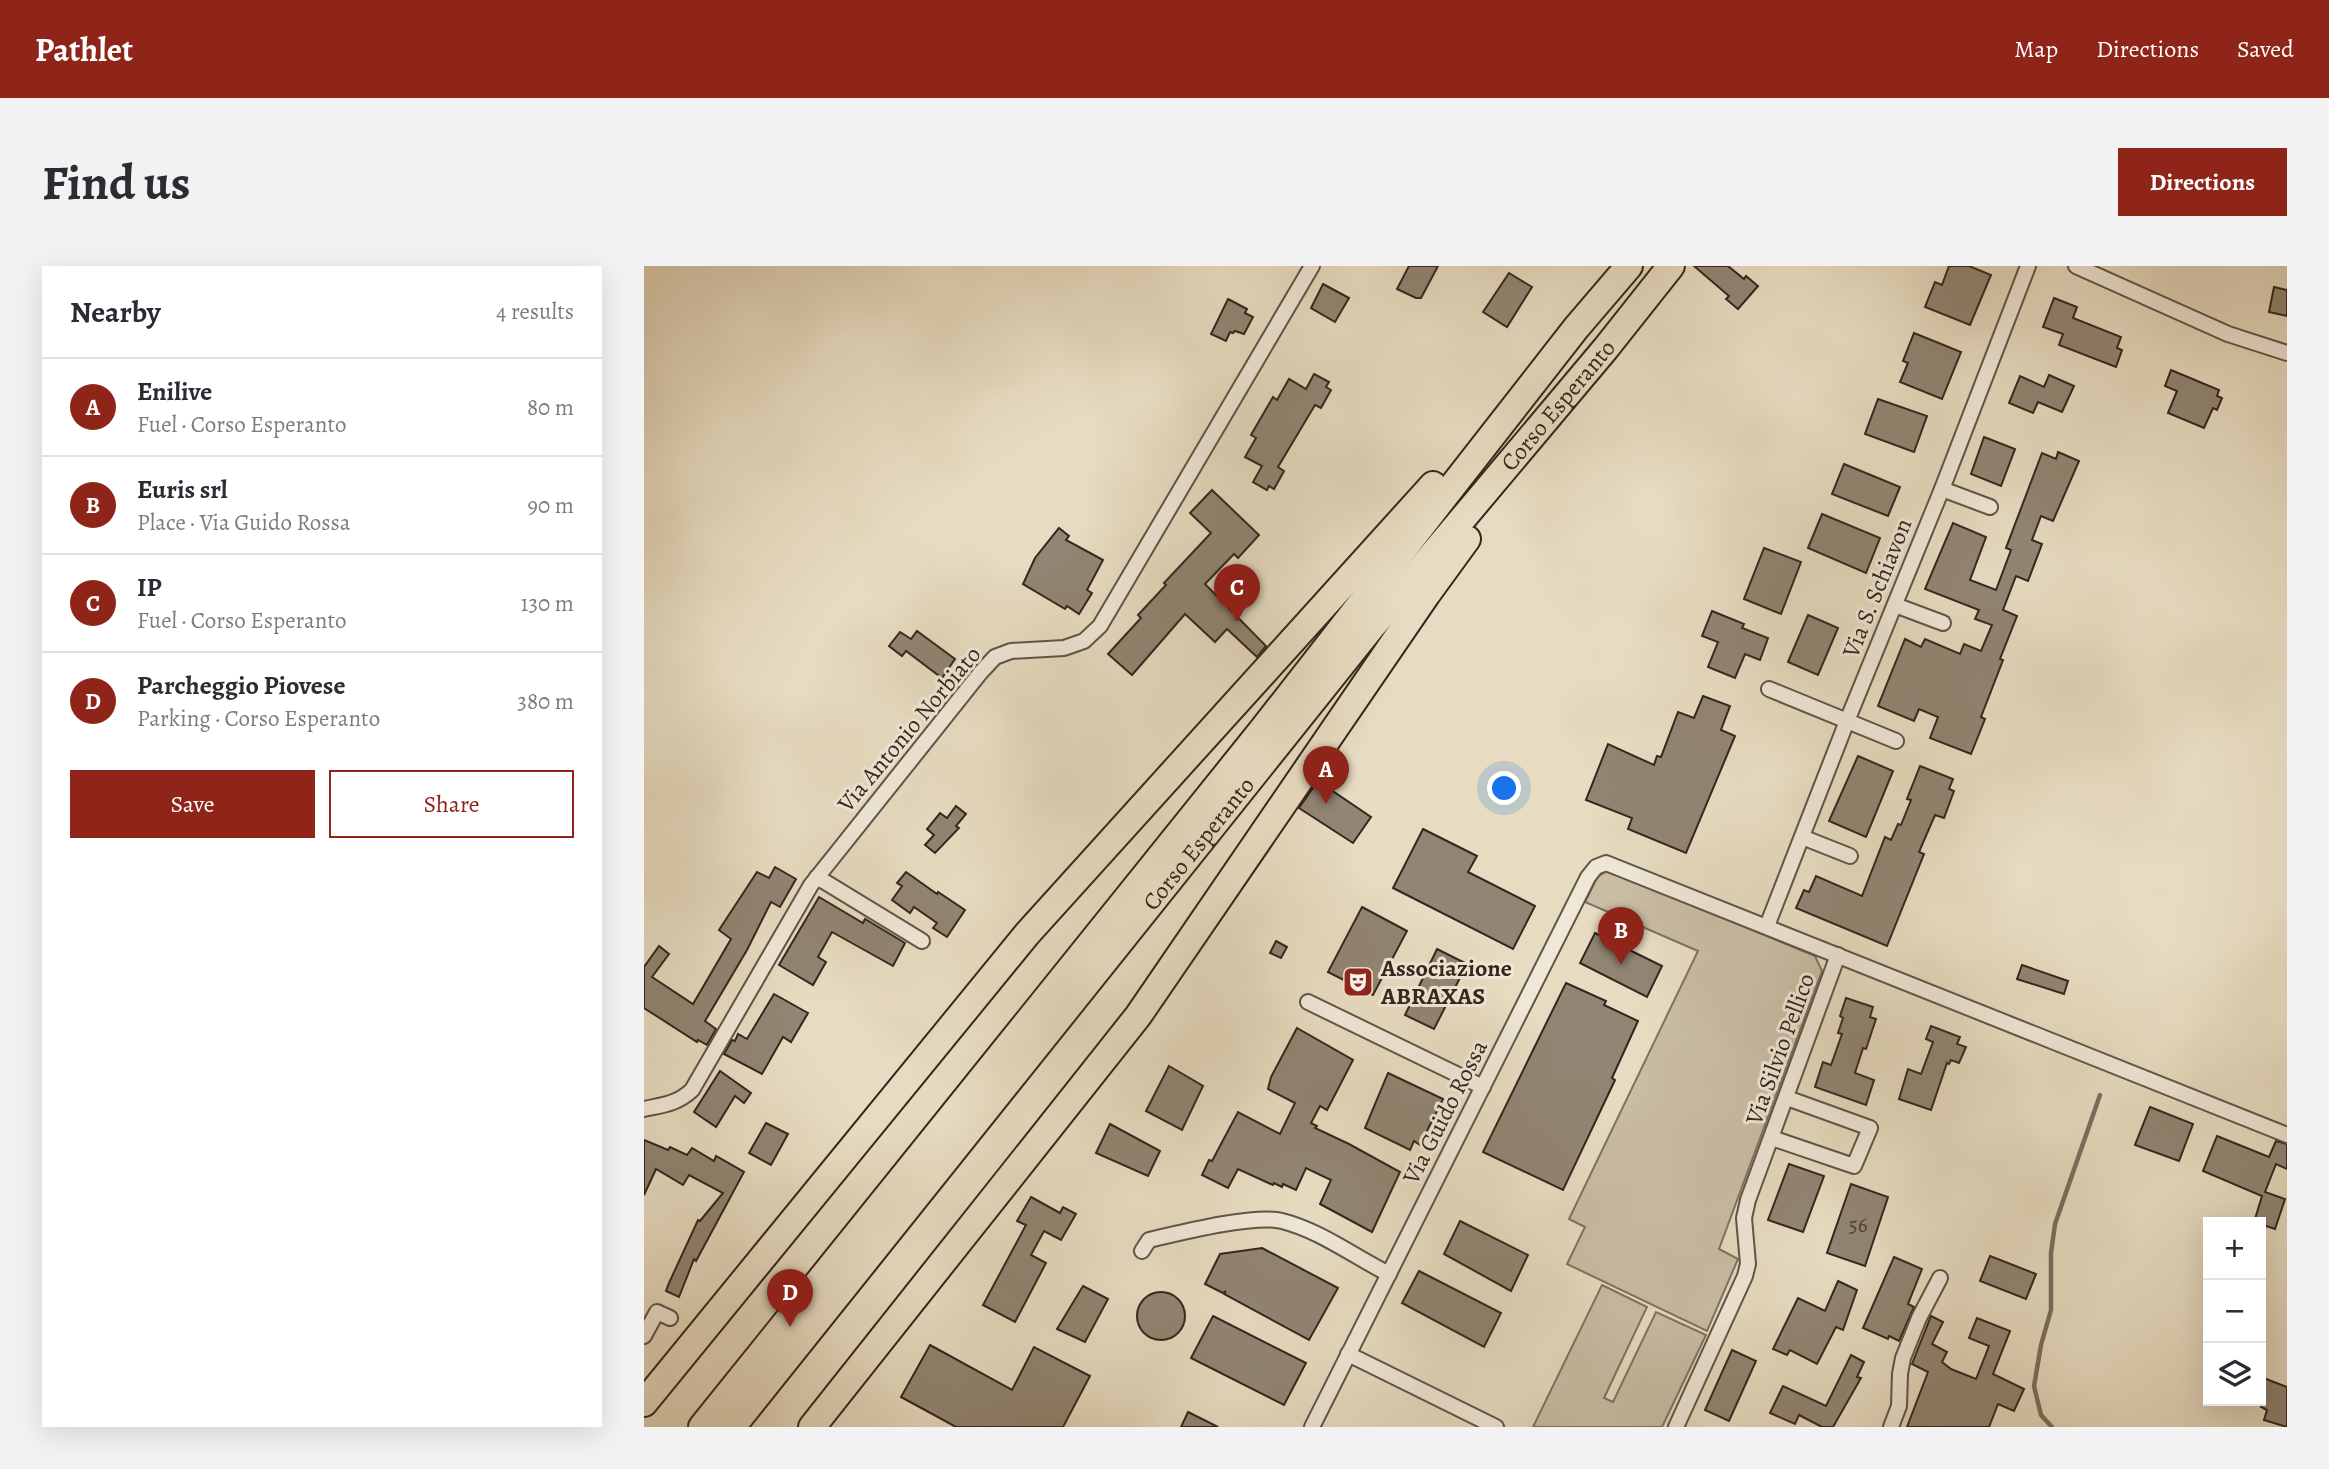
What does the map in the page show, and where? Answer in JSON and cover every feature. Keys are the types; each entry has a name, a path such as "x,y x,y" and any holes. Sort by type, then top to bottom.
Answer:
{"highway":[{"name":"Corso Esperanto","path":"732,1427 909,1187 1576,328 1629,266"},
{"name":"Corso Esperanto","path":"702,1427 909,1187 1606,348 1671,266"},
{"path":"644,1403 1027,934 1576,328"},
{"path":"812,1427 1138,1016 1427,594 1606,348"}],"street":[{"name":"Via Antonio Norbiato","path":"644,1109 670,1104 682,1099 692,1090 817,877 995,657 1011,651 1064,648 1084,641 1100,626 1312,266"},
{"name":"Via S. Schiavon","path":"1767,926 2028,266"},
{"path":"2076,266 2228,334 2287,353"},
{"path":"1942,489 1990,507"},
{"path":"1895,605 1943,624"},
{"path":"1769,689 1896,741"},
{"path":"1802,838 1850,856"},
{"name":"Via Silvio Pellico","path":"1581,890 1596,867 1606,863 1838,955 1748,1200 1744,1218 1748,1264 1745,1276 1676,1427"},
{"path":"817,877 922,942"},
{"name":"Via Guido Rossa","path":"1312,1427 1581,890"},
{"path":"1838,955 2287,1135"},
{"path":"1308,1003 1483,1087"},
{"path":"1772,1138 1854,1166 1870,1128 1787,1098"},
{"path":"2267,1126 2287,1127"},
{"path":"1142,1251 1149,1240 1179,1233 1253,1220 1280,1221 1317,1234 1389,1274"},
{"path":"1891,1427 1899,1406 1903,1358 1919,1318 1940,1278"},
{"path":"644,1336 657,1312 670,1318"},
{"path":"1348,1354 1496,1427"}],"shaded area":[{"path":"1609,870 1815,956 1822,971 1719,1249 1738,1259 1707,1331 1567,1264 1585,1227 1569,1219 1698,951 1585,902 1598,876"},
{"path":"1602,1285 1647,1307 1604,1398 1613,1402 1656,1312 1706,1335 1662,1427 1533,1427"}],"building":[{"path":"1409,266 1438,266 1421,298 1397,289"},
{"path":"1694,266 1728,266 1758,286 1738,309 1726,299 1729,296"},
{"path":"1949,266 1969,266 1991,275 1970,325 1925,307 1935,282 1942,285"},
{"path":"1509,273 1532,287 1507,327 1483,312"},
{"path":"1323,284 1349,298 1335,322 1311,308"},
{"path":"2274,287 2287,290 2287,316 2269,312"},
{"path":"2054,298 2077,307 2073,318 2121,337 2117,348 2122,350 2116,367 2059,345 2063,334 2043,327"},
{"path":"1228,299 1247,309 1245,313 1253,317 1244,334 1230,332 1226,341 1211,334"},
{"path":"1914,333 1961,352 1942,399 1900,382 1908,363 1903,361"},
{"path":"2171,370 2219,390 2217,396 2222,398 2217,410 2213,408 2204,428 2168,413 2177,391 2165,386"},
{"path":"1314,374 1329,382 1326,387 1331,390 1321,408 1315,405 1278,467 1284,471 1274,489 1269,486 1267,490 1253,482 1262,466 1245,457 1256,438 1251,435 1273,397 1277,400 1289,379 1306,389"},
{"path":"2049,375 2074,386 2062,412 2038,402 2033,413 2009,403 2020,376 2044,387"},
{"path":"1878,399 1927,416 1914,452 1865,434"},
{"path":"1984,437 2015,449 2001,486 1971,474"},
{"path":"2058,452 2079,461 2053,521 2041,516 2032,540 2042,544 2028,581 2016,576 2003,610 2017,616 2000,659 2003,660 1981,717 1985,719 1971,754 1930,738 1938,717 1919,709 1914,721 1878,706 1905,639 1921,647 1925,639 1960,654 1964,644 1981,651 1992,625 1975,619 1979,610 1925,589 1953,523 1986,537 1970,580 1996,590 2011,550 2006,548 2042,453 2056,459"},
{"path":"1844,464 1900,487 1888,516 1832,494"},
{"path":"1212,490 1259,535 1238,558 1234,554 1205,584 1266,646 1257,657 1227,629 1215,642 1185,614 1132,675 1108,654 1141,618 1138,615 1166,585 1164,583 1211,533 1190,513"},
{"path":"1822,514 1880,538 1866,573 1808,548"},
{"path":"1059,528 1069,536 1066,540 1103,560 1087,590 1092,593 1079,614 1067,606 1065,609 1023,584 1035,558"},
{"path":"1764,548 1801,562 1781,614 1744,599"},
{"path":"1712,611 1744,624 1742,628 1768,638 1760,660 1745,654 1735,678 1708,667 1718,642 1702,636"},
{"path":"1808,615 1838,628 1818,675 1788,662"},
{"path":"917,631 955,659 942,678 906,651 902,656 889,646 900,632 911,639"},
{"path":"1703,696 1730,706 1721,730 1735,736 1686,853 1628,829 1632,818 1586,800 1608,744 1654,765 1657,756 1661,757 1678,712 1694,718"},
{"path":"1858,756 1893,771 1866,837 1829,821"},
{"path":"1920,766 1953,779 1949,789 1954,791 1944,818 1935,815 1919,852 1924,854 1887,946 1796,908 1804,890 1809,892 1816,876 1862,896 1885,837 1891,840 1898,824 1901,825 1911,800 1907,799"},
{"path":"1318,781 1371,817 1353,843 1299,808"},
{"path":"956,806 966,814 956,826 959,828 935,853 925,845 934,835 927,829 940,813 947,818"},
{"path":"1423,829 1477,856 1468,872 1535,906 1513,949 1393,888"},
{"path":"775,867 796,879 780,907 771,902 747,950 705,1021 716,1029 707,1045 698,1040 697,1042 644,1008 644,967 659,946 669,954 652,977 693,1004 731,939 719,930 757,872 769,878"},
{"path":"906,872 965,910 947,937 933,928 937,923 914,907 910,913 892,900 902,886 897,883"},
{"path":"819,897 863,923 865,919 905,943 893,966 832,932 818,957 826,962 813,985 779,965"},
{"path":"1362,907 1407,931 1373,995 1328,972"},
{"path":"1595,933 1662,966 1647,997 1580,963"},
{"path":"1276,941 1287,947 1281,958 1270,953"},
{"path":"1437,949 1467,964 1434,1029 1405,1015"},
{"path":"2022,965 2068,981 2064,994 2017,979"},
{"path":"1566,983 1606,1001 1604,1005 1638,1021 1612,1078 1615,1080 1563,1190 1483,1152"},
{"path":"774,994 808,1013 791,1042 783,1037 762,1074 724,1054 738,1034 747,1039"},
{"path":"1846,998 1873,1007 1870,1017 1876,1019 1855,1073 1874,1080 1866,1105 1815,1087 1823,1062 1831,1065 1842,1034 1838,1033"},
{"path":"1931,1026 1960,1037 1957,1044 1966,1047 1959,1063 1951,1060 1947,1063 1931,1110 1899,1099 1908,1069 1921,1074 1933,1042 1926,1039"},
{"path":"1297,1028 1353,1060 1327,1110 1320,1106 1311,1123 1317,1126 1315,1128 1400,1172 1372,1232 1320,1204 1331,1180 1306,1168 1296,1190 1283,1184 1282,1187 1274,1183 1273,1185 1238,1169 1228,1188 1202,1175 1238,1112 1280,1134 1295,1103 1268,1089 1271,1077"},
{"path":"1169,1066 1203,1086 1182,1130 1146,1111"},
{"path":"720,1071 751,1093 744,1103 735,1096 716,1127 694,1112"},
{"path":"1388,1073 1443,1099 1420,1145 1414,1141 1410,1150 1365,1128"},
{"path":"2150,1107 2193,1124 2179,1161 2135,1145"},
{"path":"766,1123 788,1134 771,1165 749,1153"},
{"path":"1110,1124 1160,1151 1148,1176 1096,1153"},
{"path":"2217,1136 2269,1157 2276,1141 2287,1144 2287,1169 2276,1164 2265,1192 2285,1199 2275,1229 2266,1226 2266,1217 2256,1217 2262,1196 2203,1171"},
{"path":"644,1140 687,1155 692,1148 714,1161 716,1156 744,1172 696,1261 694,1259 679,1297 666,1291 669,1283 698,1220 700,1221 723,1193 689,1175 683,1185 656,1169 644,1195"},
{"path":"1789,1164 1824,1176 1803,1232 1768,1220"},
{"path":"1851,1184 1888,1197 1865,1266 1827,1253"},
{"path":"1031,1197 1060,1213 1063,1207 1076,1214 1061,1240 1044,1231 1031,1255 1046,1263 1015,1322 983,1305 1026,1225 1017,1221"},
{"path":"1460,1221 1528,1255 1511,1291 1444,1254"},
{"path":"1262,1248 1338,1288 1309,1340 1224,1294 1226,1291 1223,1293 1205,1284 1220,1254"},
{"path":"1990,1256 2036,1274 2026,1299 1980,1281"},
{"path":"1894,1257 1922,1269 1908,1304 1914,1307 1899,1341 1863,1328"},
{"path":"1419,1271 1501,1313 1484,1347 1402,1303"},
{"path":"1838,1281 1857,1290 1843,1330 1836,1327 1817,1364 1790,1350 1787,1355 1773,1349 1798,1298 1825,1311"},
{"path":"1083,1286 1108,1299 1085,1342 1057,1329"},
{"path":"1161,1292 1178,1299 1185,1316 1178,1333 1161,1340 1144,1333 1137,1316 1144,1299"},
{"path":"1213,1316 1306,1363 1284,1405 1191,1358"},
{"path":"1931,1316 1943,1322 1932,1344 1947,1352 1942,1362 1951,1369 1976,1379 1989,1346 1969,1338 1977,1318 2010,1331 1993,1374 2024,1389 2014,1411 1998,1404 1989,1427 1907,1427 1928,1372 1912,1364"},
{"path":"930,1345 1012,1390 1034,1347 1090,1376 1063,1427 956,1427 901,1397"},
{"path":"1732,1350 1756,1361 1729,1421 1705,1410"},
{"path":"1851,1355 1864,1362 1857,1377 1861,1378 1833,1427 1822,1427 1799,1415 1795,1424 1770,1413 1783,1386 1826,1406"},
{"path":"2266,1379 2287,1387 2287,1427 2264,1420 2267,1410 2261,1407 2266,1406"},
{"path":"1188,1412 1218,1427 1181,1427"}],"waterway":[{"path":"2052,1427 2041,1415 2034,1386 2041,1345 2051,1310 2051,1253 2055,1224 2100,1095"}],"place":[{"name":"IP","path":"1237,622"},
{"name":"Enilive","path":"1326,804"},
{"name":"Euris srl","path":"1621,965"},
{"name":"Associazione ABRAXAS","path":"1358,982"},
{"name":"Parcheggio Piovese","path":"790,1327"}]}
